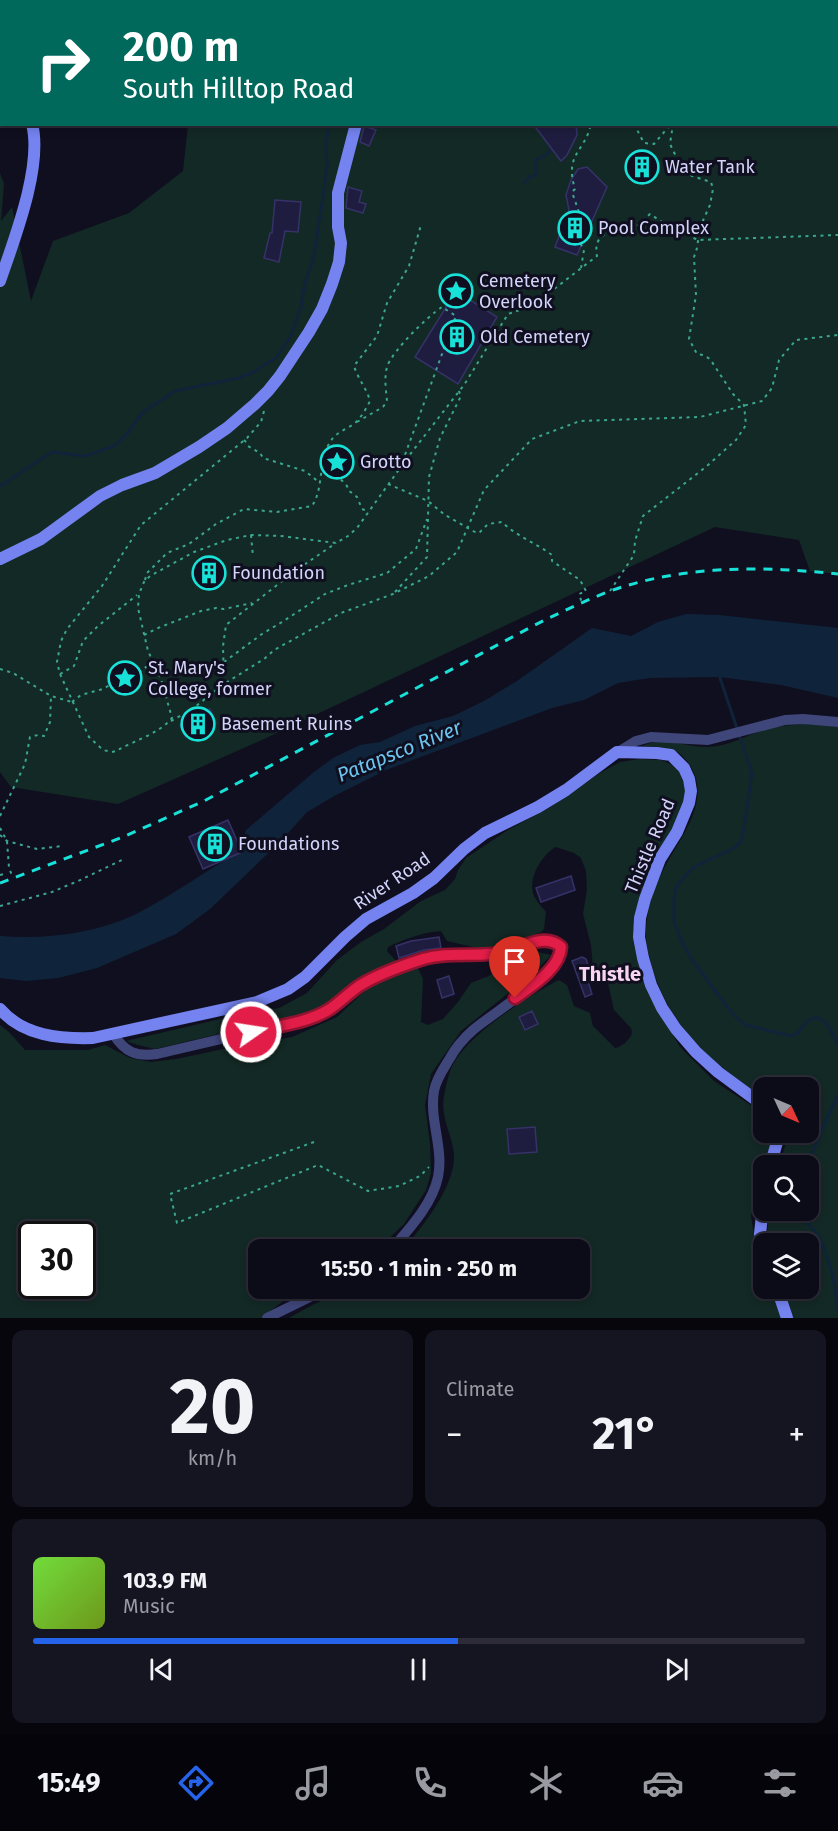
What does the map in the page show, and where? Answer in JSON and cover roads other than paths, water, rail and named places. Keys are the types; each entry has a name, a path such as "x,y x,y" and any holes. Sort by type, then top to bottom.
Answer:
{"street":[{"path":"0,282 32,177 36,148 32,126"},
{"path":"0,559 41,539 100,496 155,473 199,447 255,405 280,376 309,332 332,284 339,262 341,243 338,227 338,193 355,126"},
{"name":"River Road","path":"0,1009 21,1027 72,1039 114,1035 257,1002 288,990 305,977 366,919 413,893 434,878 464,849 485,833 538,807 566,790 617,752 636,741 651,737 708,740 785,720 838,722"},
{"name":"Thistle Road","path":"617,752 670,755 684,768 689,778 691,790 685,816 660,859 640,918 639,938 643,958 651,985 675,1029 718,1072 753,1098"},
{"path":"114,1035 125,1050 132,1054 157,1054 317,1015 371,980 424,959 504,952 534,942 556,943 561,947 561,954 550,969 472,1031 458,1046 441,1072 434,1090 434,1118 439,1156 438,1176 433,1193 400,1239"},
{"path":"267,1318 306,1299"},
{"path":"781,1299 787,1318"}],"water":[{"name":"Patapsco River","path":"686,614 719,615 838,628 838,698 781,685 720,677 649,678 618,683 584,700 552,708 386,770 336,795 307,812 282,840 210,909 176,934 97,968 58,978 26,981 0,978 0,936 54,936 90,930 140,912 239,852 246,830 333,758 360,745 380,742 415,726 453,716 484,701 517,681 592,628 631,636 658,622"}],"waterway":[{"path":"0,486 52,452 85,456 114,446 126,435 143,412 175,391 239,378 275,359 290,338 313,260 324,191 329,126"},
{"path":"524,183 536,175 536,160 547,154 553,147"},
{"path":"719,675 752,773 743,834 741,842 734,848 694,867 676,887 674,921 692,960 731,1012 745,1025 791,1036 809,1020 819,1018 831,1030 838,1045"},
{"path":"811,1155 838,1094"},
{"path":"805,1221 815,1231 828,1258 838,1311"}],"railway":[{"path":"0,883 123,837 204,801 535,625 610,591 638,582 695,572 752,569 838,574"}],"place":[{"name":"Water Tank","path":"642,167"},
{"name":"Pool Complex","path":"575,228"},
{"name":"Cemetery Overlook","path":"456,291"},
{"name":"Old Cemetery","path":"457,337"},
{"name":"Grotto","path":"337,462"},
{"name":"Foundation","path":"209,573"},
{"name":"St. Mary's College, former","path":"125,678"},
{"name":"Basement Ruins","path":"198,724"},
{"name":"Foundations","path":"215,844"}],"district":[{"name":"Thistle","path":"610,974"}]}
